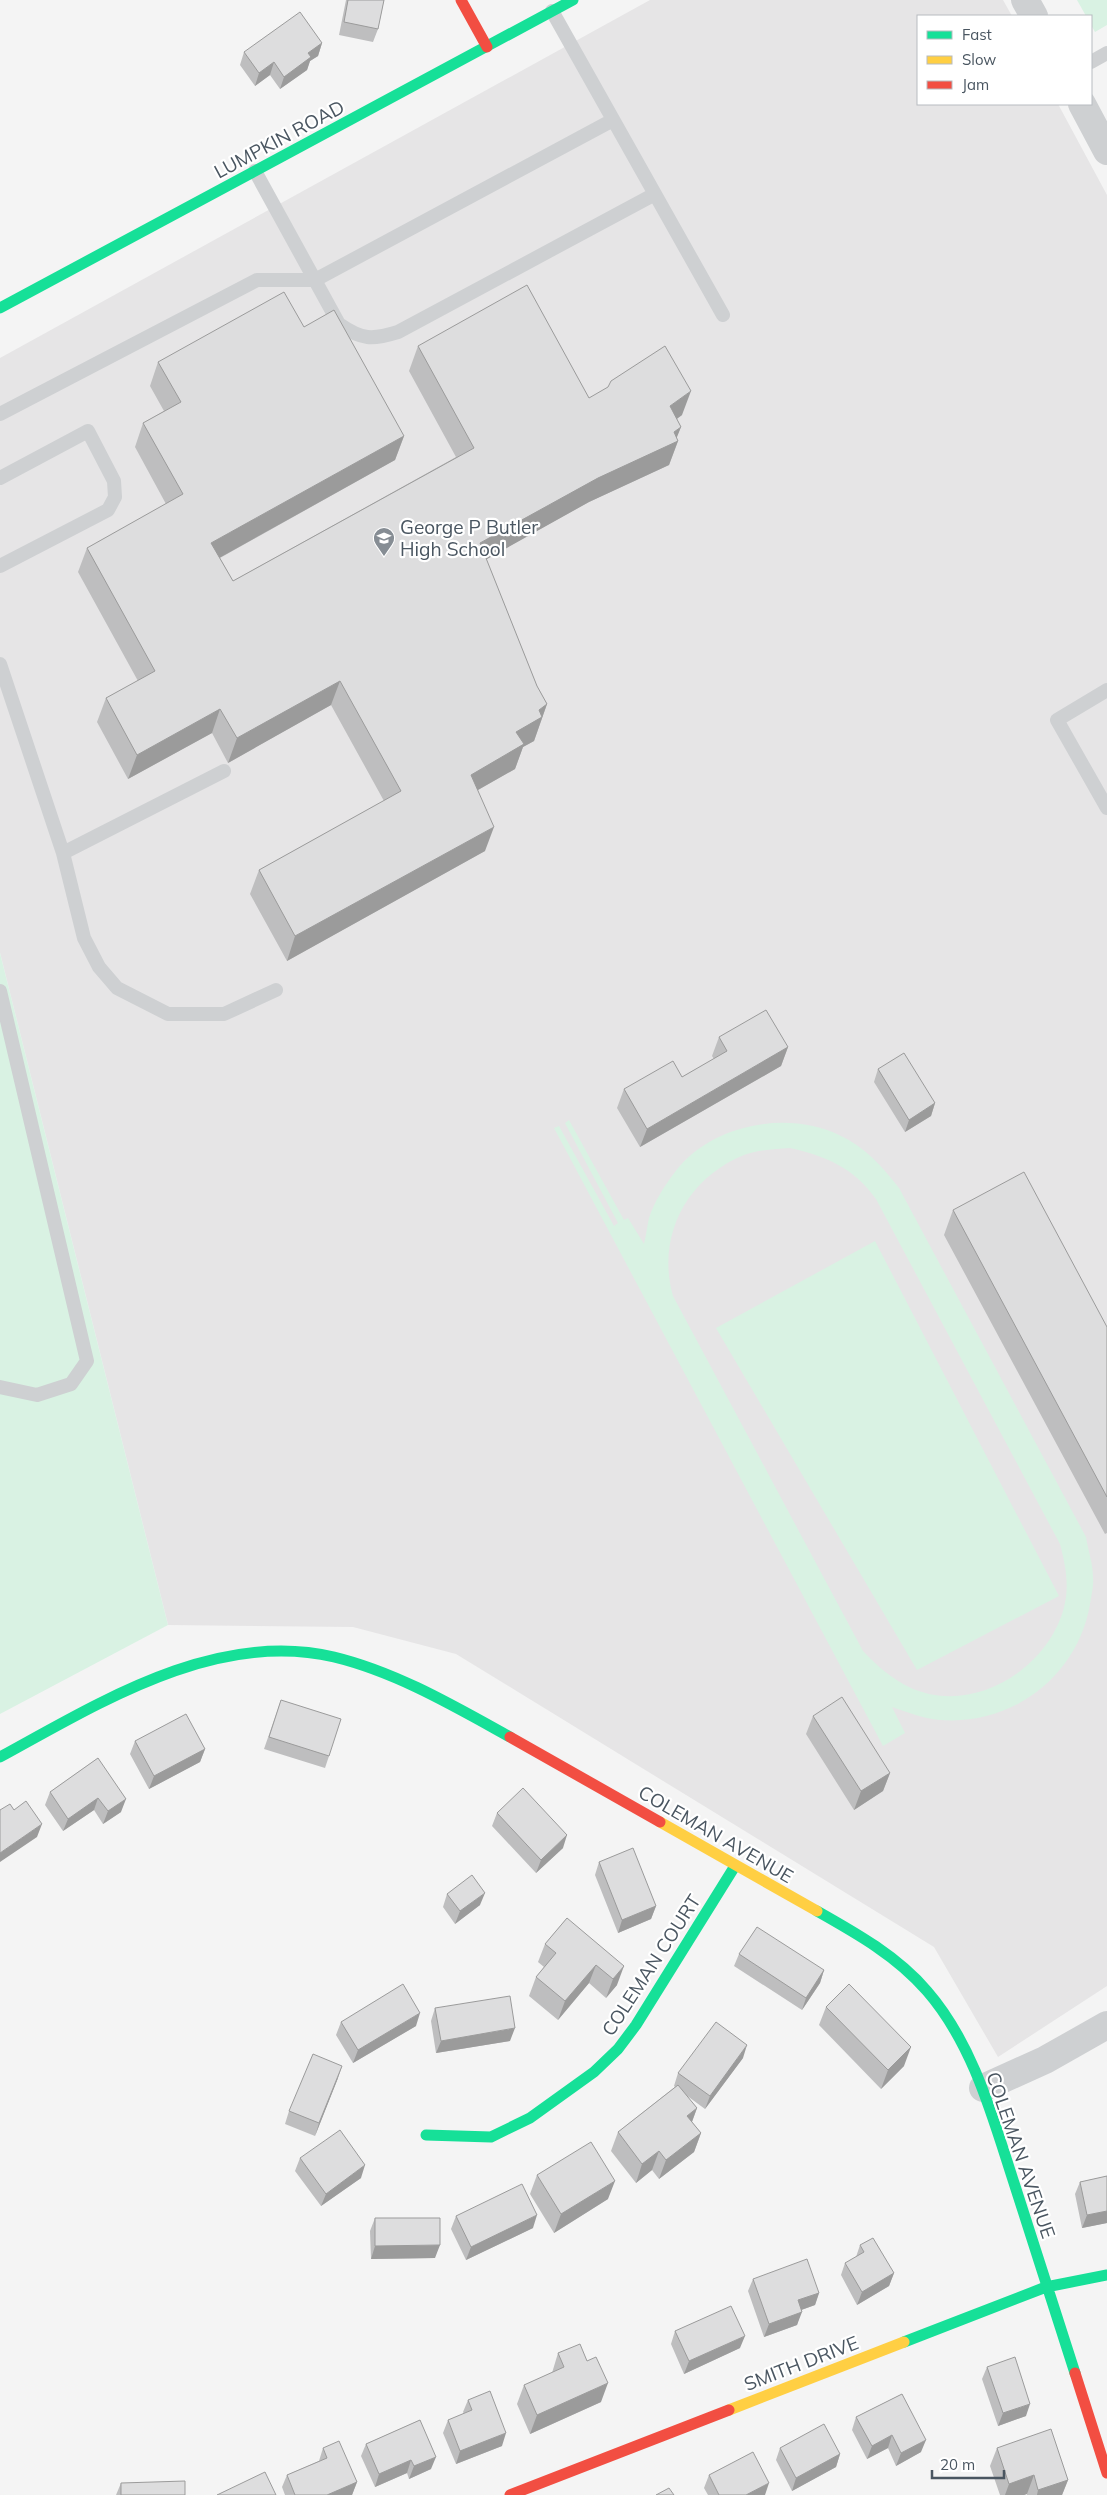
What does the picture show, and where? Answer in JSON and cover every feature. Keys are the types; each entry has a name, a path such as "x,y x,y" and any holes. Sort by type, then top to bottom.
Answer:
{"street":[{"path":"461,0 487,47"},
{"name":"LUMPKIN ROAD","path":"0,308 573,0"},
{"path":"1026,0 1034,15"},
{"path":"1083,105 1107,151"},
{"name":"COLEMAN AVENUE","path":"0,1757 126,1691 181,1668 220,1658 259,1652 315,1653 352,1661 395,1677 471,1716 852,1931 908,1972 928,1991 942,2012 983,2088 1107,2473"},
{"name":"COLEMAN COURT","path":"426,2135 491,2137 530,2118 594,2072 618,2049 636,2025 735,1866"},
{"path":"983,2088 1045,2060 1107,2024"},
{"name":"SMITH DRIVE","path":"510,2495 1046,2287 1107,2275"}],"lane":[{"path":"552,12 723,315"},
{"path":"1092,61 1107,53"},
{"path":"0,414 257,280 315,280 613,120"},
{"path":"255,171 340,324 354,335 376,339 398,332 655,194"},
{"path":"0,478 88,432 114,481 115,497 108,510 0,566"},
{"path":"0,664 63,852 84,938 100,967 117,988 168,1014 224,1014 276,990"},
{"path":"1107,690 1057,720 1107,808"},
{"path":"63,852 224,771"},
{"path":"0,991 87,1361 71,1384 62,1387 37,1394 0,1387"}],"shaded area":[{"path":"650,0 1003,0 1011,15 917,15 917,105 1059,105 1107,195 1107,1986 998,2057 934,1947 456,1654 353,1627 168,1625 0,953 0,358"}],"green space":[{"path":"1077,0 1107,0 1107,25 1095,32 1092,27 1092,15 1085,15"},
{"path":"0,953 168,1625 0,1714"},
{"path":"569,1120 624,1220 628,1218 644,1244 651,1212 667,1182 675,1172 690,1156 708,1142 751,1126 796,1123 818,1127 839,1135 857,1145 893,1180 1086,1537 1092,1568 1093,1588 1083,1630 1072,1653 1056,1674 1038,1691 1016,1705 992,1715 967,1720 934,1719 892,1707 905,1733 883,1746 554,1128 559,1126 614,1226 618,1223 565,1123","holes":["790,1148 827,1159 849,1171 876,1199 1060,1544 1067,1586 1063,1611 1054,1633 1040,1652 1023,1669 1003,1682 981,1691 958,1696 934,1695 911,1688 885,1672 863,1651 673,1296 669,1274 669,1252 673,1231 681,1212 692,1194 706,1178 724,1165 744,1155 760,1151"]},
{"path":"875,1241 1059,1596 917,1670 716,1328"}],"building":[{"path":"348,0 384,0 378,29 344,22"},
{"path":"300,12 322,43 308,53 311,57 284,77 274,62 259,73 244,52"},
{"path":"527,285 589,398 608,387 611,381 665,346 691,391 670,406 681,427 674,432 678,441 598,478 480,543 537,686 547,704 539,710 542,717 516,732 524,744 471,775 494,827 295,936 259,870 401,791 340,681 237,738 220,709 137,755 106,698 155,671 87,548 183,494 143,423 181,402 158,362 284,292 304,327 334,310 404,436 211,543 233,581 474,448 418,346"},
{"path":"766,1010 788,1047 647,1129 624,1089 673,1061 682,1077 727,1051 719,1037"},
{"path":"904,1053 935,1103 909,1120 878,1069"},
{"path":"1024,1172 1107,1327 1107,1497 953,1210"},
{"path":"842,1697 890,1773 861,1791 813,1716"},
{"path":"281,1700 341,1719 329,1756 269,1737"},
{"path":"186,1714 205,1749 154,1776 135,1741"},
{"path":"98,1758 126,1799 108,1811 98,1798 68,1819 50,1792"},
{"path":"523,1788 567,1835 541,1860 497,1813"},
{"path":"26,1801 42,1824 0,1853 0,1810 10,1804 14,1810"},
{"path":"633,1848 656,1906 622,1920 599,1862"},
{"path":"472,1875 485,1893 460,1911 447,1894"},
{"path":"567,1918 624,1966 613,1979 596,1965 565,2001 536,1977 556,1953 545,1944"},
{"path":"757,1927 824,1970 806,1998 739,1954"},
{"path":"403,1984 420,2013 358,2050 341,2022"},
{"path":"849,1984 911,2047 888,2070 826,2007"},
{"path":"510,1996 515,2028 441,2041 435,2008"},
{"path":"716,2022 747,2045 710,2096 678,2073"},
{"path":"313,2054 342,2066 319,2123 289,2111"},
{"path":"678,2085 697,2108 687,2116 701,2133 666,2160 659,2151 642,2164 618,2132"},
{"path":"340,2130 365,2165 326,2194 300,2158"},
{"path":"591,2142 615,2181 561,2214 537,2175"},
{"path":"1107,2176 1107,2211 1087,2215 1080,2182"},
{"path":"522,2184 537,2215 471,2247 456,2216"},
{"path":"375,2218 440,2218 440,2245 375,2246"},
{"path":"873,2238 894,2273 862,2292 845,2263 864,2252 860,2245"},
{"path":"807,2259 819,2293 798,2300 802,2312 769,2324 753,2279"},
{"path":"731,2306 745,2336 689,2361 675,2331"},
{"path":"580,2344 587,2361 596,2357 608,2383 537,2415 524,2385 564,2367 558,2353"},
{"path":"1015,2357 1030,2404 1003,2413 987,2367"},
{"path":"490,2391 506,2433 460,2451 448,2420 472,2410 468,2400"},
{"path":"902,2394 926,2440 901,2453 892,2435 872,2446 856,2417"},
{"path":"420,2420 436,2457 414,2466 411,2460 379,2474 366,2444"},
{"path":"824,2424 840,2454 796,2478 780,2448"},
{"path":"1051,2429 1068,2480 1038,2490 1034,2475 1009,2484 997,2448"},
{"path":"339,2441 357,2482 327,2495 295,2495 287,2475 327,2458 323,2448"},
{"path":"753,2452 769,2483 746,2495 719,2495 709,2475"},
{"path":"265,2472 276,2495 217,2495"},
{"path":"185,2481 185,2495 121,2495 121,2483"},
{"path":"669,2488 674,2495 656,2495"}],"traffic: fast":[{"path":"0,308 573,0"},
{"path":"0,1757 118,1694 160,1676 203,1662 246,1653 290,1651 334,1657 380,1671 424,1691 510,1737"},
{"path":"426,2135 491,2137 530,2118 594,2072 618,2049 636,2025 735,1866"},
{"path":"817,1911 861,1937 903,1967 927,1991 957,2035 970,2059 990,2109 1075,2373"},
{"path":"904,2342 1046,2287 1107,2275"}],"traffic: slow":[{"path":"660,1822 817,1911"},
{"path":"729,2410 904,2342"}],"traffic: jam":[{"path":"461,0 487,47"},
{"path":"510,1737 660,1822"},
{"path":"1075,2373 1107,2473"},
{"path":"510,2495 729,2410"}],"place":[{"name":"George P Butler High School","path":"384,557"}]}
